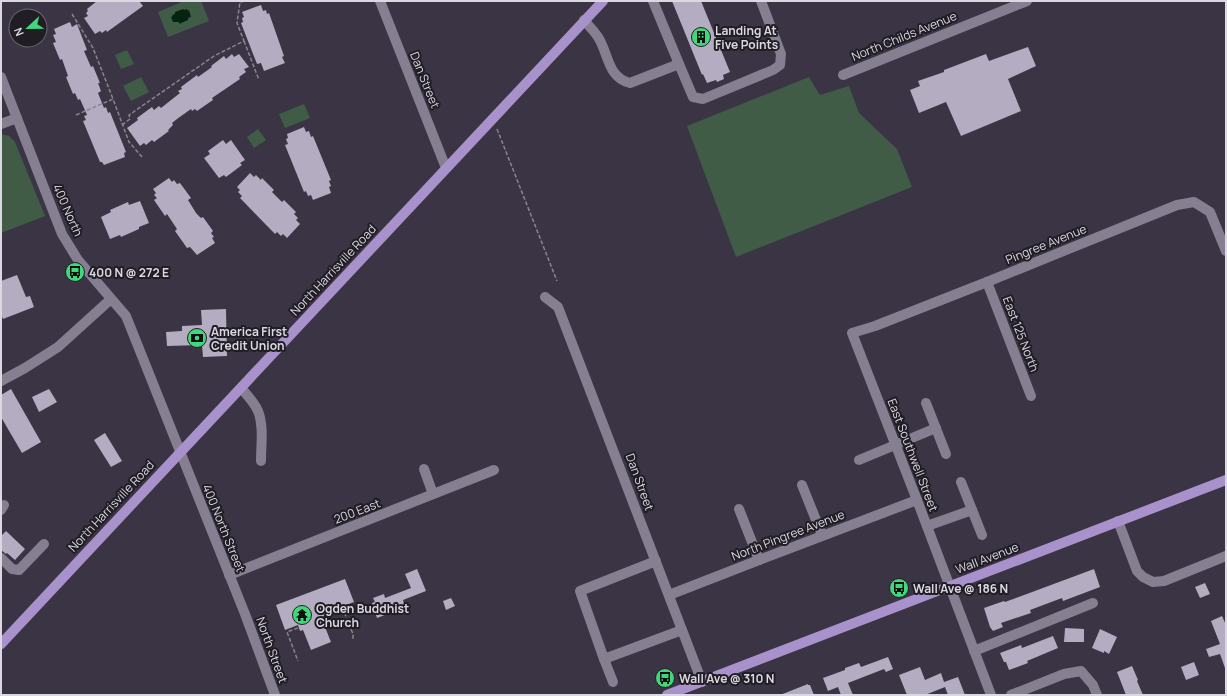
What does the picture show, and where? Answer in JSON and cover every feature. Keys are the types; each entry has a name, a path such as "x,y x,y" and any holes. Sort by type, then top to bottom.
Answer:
{"main road":[{"name":"North Harrisville Road","path":"1,644 603,1"},
{"name":"Wall Avenue","path":"667,695 1226,480"}],"street":[{"name":"Dan Street","path":"380,1 446,168"},
{"path":"653,1 693,97 703,99 773,70 780,65 781,54 761,1"},
{"name":"North Childs Avenue","path":"843,75 1024,2"},
{"path":"584,20 599,38 615,75 623,81 630,83 679,64"},
{"name":"400 North","path":"1,77 62,234 78,260 126,316 146,362 180,452"},
{"path":"1,124 17,118"},
{"name":"Pingree Avenue","path":"852,334 987,282 1177,205 1194,202 1210,212 1226,251"},
{"name":"East 125 North","path":"987,282 1032,396"},
{"name":"Dan Street","path":"545,297 558,307 702,682"},
{"path":"1,381 58,347 111,299"},
{"name":"East Southwell Street","path":"852,334 991,695"},
{"path":"241,388 252,401 261,422 261,461"},
{"path":"926,403 946,454"},
{"path":"859,460 936,428"},
{"name":"400 North Street","path":"180,452 245,614"},
{"path":"424,469 434,494"},
{"name":"200 East","path":"229,575 494,470"},
{"path":"961,482 982,535"},
{"path":"802,485 822,536"},
{"name":"North Pingree Avenue","path":"669,595 917,500"},
{"path":"739,509 759,560"},
{"path":"927,526 972,510"},
{"path":"1118,521 1137,571 1143,577 1153,582 1164,581 1226,556"},
{"path":"1,558 12,569 19,570 44,544"},
{"path":"612,682 580,591 656,561"},
{"path":"974,651 1093,603"},
{"name":"North Street","path":"245,614 275,695"},
{"path":"604,659 682,630"},
{"path":"1011,695 1064,674 1081,671 1093,685 1097,695"}],"path":[{"path":"245,1 240,2 237,23 259,80"},
{"path":"72,14 93,48 129,142 143,158"},
{"path":"122,125 130,119 129,115 163,91 214,56 244,41"},
{"path":"76,115 113,100"},
{"path":"493,118 557,281"},
{"path":"342,607 353,634 353,640"},
{"path":"298,628 287,632 298,661"}],"shaded area":[{"path":"184,1 201,1 209,21 168,37 158,12"},
{"path":"183,9 189,10 191,17 179,24 179,22 173,22 171,17 173,16 172,15"},
{"path":"127,50 134,64 121,69 115,55"},
{"path":"141,77 149,92 131,101 123,86"},
{"path":"809,77 820,95 849,86 859,113 897,149 912,187 736,257 687,126"},
{"path":"304,104 310,118 285,128 279,114"},
{"path":"258,129 266,140 254,148 247,137"},
{"path":"1,134 9,136 15,142 45,216 1,233"}],"building":[{"path":"97,1 139,1 143,6 107,32 106,30 102,33 100,31 95,34 84,18 88,16 86,13 88,11 87,9"},
{"name":"Landing At Five Points","path":"672,1 701,1 730,72 723,75 724,79 717,82 716,80 707,83 703,74 702,75"},
{"path":"261,5 263,11 266,10 267,14 269,13 285,63 264,71 261,63 257,64 241,23 243,22 242,18 244,17 242,12"},
{"path":"70,22 72,27 77,24 87,50 84,51 91,67 93,66 100,83 98,83 101,91 98,93 104,108 106,107 108,113 110,112 126,152 124,153 125,157 104,165 100,162 83,121 86,120 84,116 87,115 80,99 78,100 75,93 73,94 66,77 68,76 62,59 60,60 53,43 56,42 53,35 56,34 54,29"},
{"path":"1028,47 1036,66 1008,79 1021,111 961,136 946,102 919,113 910,90 920,86 918,81 944,72 944,70 986,54 989,61"},
{"path":"232,54 234,57 239,54 249,67 244,69 246,72 239,77 240,79 212,98 213,100 197,111 195,109 192,111 191,109 177,119 172,123 173,125 168,130 169,131 154,142 152,140 146,145 144,143 140,146 127,128 138,120 137,118 152,107 154,110 159,106 161,108 180,93 178,91 182,89 181,87 197,75 198,77 212,67 211,66 224,56 226,59"},
{"path":"304,127 306,132 309,131 311,137 313,136 331,180 329,181 331,186 329,187 331,193 313,200 311,195 308,196 306,191 304,192 285,145 288,144 286,139 288,138 287,134"},
{"path":"223,140 226,144 231,140 245,160 240,163 242,165 226,177 224,175 219,178 204,158 210,154 208,151"},
{"path":"250,173 254,177 256,175 261,180 262,178 274,190 272,192 282,202 284,200 296,212 294,214 298,218 296,220 300,224 287,238 283,234 281,236 277,232 275,234 240,198 242,196 238,192 240,190 237,187"},
{"path":"169,178 172,182 174,180 177,184 180,183 191,198 188,200 196,213 201,218 203,217 213,231 211,233 214,237 212,238 215,243 197,255 190,247 187,248 175,231 177,229 167,214 165,216 154,200 157,198 154,195 156,193 153,189"},
{"path":"140,201 149,223 121,237 120,235 110,239 101,217 111,212 110,210 128,202 129,205"},
{"path":"17,275 26,297 30,296 34,307 3,319 1,314 1,281"},
{"name":"America First Credit Union","path":"226,309 227,356 203,357 202,345 167,346 166,332 182,331 182,326 202,325 201,310"},
{"path":"11,389 41,442 22,453 1,417 1,395"},
{"path":"49,389 57,402 39,412 32,397"},
{"path":"105,433 122,461 111,467 94,440"},
{"path":"6,531 25,549 15,560 1,550 1,536"},
{"path":"417,569 426,591 403,600 405,607 377,618 372,603 375,602 373,598 384,594 385,598 411,588 405,574"},
{"path":"1094,569 1100,587 1063,601 1062,598 1030,610 1031,613 1001,623 1003,627 993,631 990,627 984,608 1004,601 1005,602"},
{"name":"Ogden Buddhist Church","path":"345,579 354,602 328,612 328,614 321,617 331,642 311,650 303,630 300,631 298,625 285,630 276,605"},
{"path":"1205,583 1210,594 1200,598 1195,587"},
{"path":"451,598 455,606 446,610 443,601"},
{"path":"1222,616 1226,625 1226,668 1220,654 1209,657 1206,649 1220,644 1211,621"},
{"path":"1065,628 1084,629 1084,642 1064,642"},
{"path":"1100,629 1117,637 1109,654 1092,648"},
{"path":"1053,636 1058,648 1027,661 1028,663 1009,670 1000,653 1021,645 1022,648"},
{"path":"888,657 893,669 886,672 884,669 848,683 853,695 841,695 838,687 828,691 823,678 859,663 861,667"},
{"path":"1194,662 1199,675 1186,680 1181,667"},
{"path":"1132,666 1143,695 1126,695 1117,672"},
{"path":"920,667 925,680 941,673 944,682 958,677 965,695 948,695 945,687 925,695 907,695 899,675"},
{"path":"808,684 810,685 814,695 780,695"}],"place":[{"name":"Landing At Five Points","path":"701,37"},
{"name":"400 N @ 272 E","path":"75,272"},
{"name":"America First Credit Union","path":"197,338"},
{"name":"Wall Ave @ 186 N","path":"899,588"},
{"name":"Ogden Buddhist Church","path":"302,615"},
{"name":"Wall Ave @ 310 N","path":"665,678"}]}
